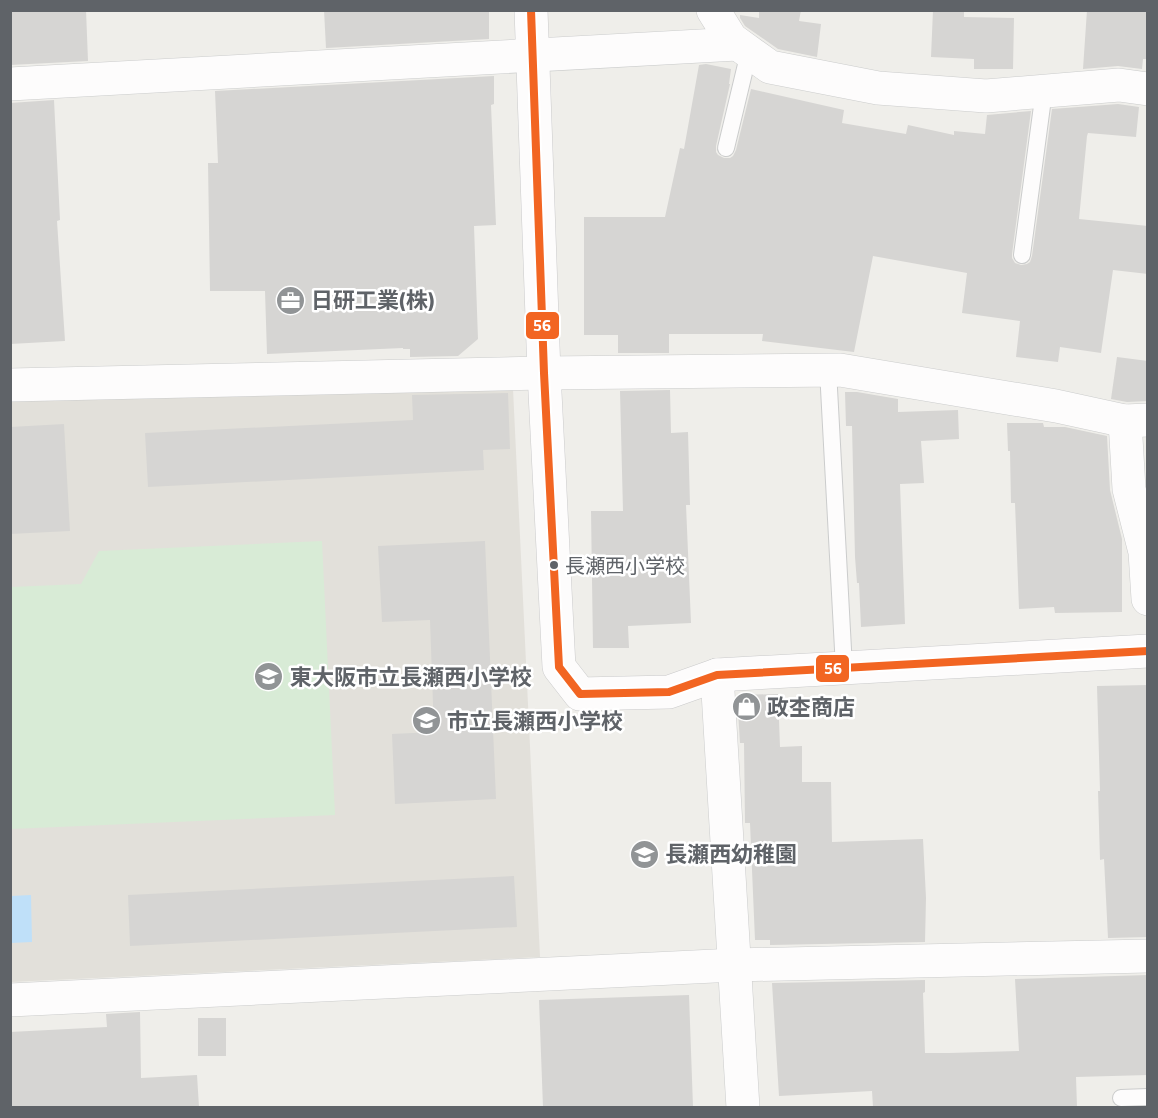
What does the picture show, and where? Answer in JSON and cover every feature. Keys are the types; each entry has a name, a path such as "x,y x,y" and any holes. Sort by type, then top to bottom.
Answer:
{"street":[{"path":"531,10 544,373 559,667 580,694 669,692 717,675 1148,651"},
{"path":"713,10 731,39 770,67 878,88 986,96 1119,85 1148,89"},
{"path":"10,84 532,56 743,48"},
{"path":"10,385 544,373 840,370 1136,421 1129,489 1145,552 1148,599"},
{"path":"717,675 743,1107"},
{"path":"10,1000 735,965 1148,956"}],"lane":[{"path":"726,148 743,48"},
{"path":"1022,255 1044,91"},
{"path":"828,370 844,668"},
{"path":"1121,1098 1148,1097"}],"shaded area":[{"name":"東大阪市立長瀬西小学校","path":"513,389 540,957 11,982 10,397"}],"green space":[{"path":"322,541 335,815 11,829 11,587 81,584 99,551"}],"water":[{"path":"31,895 32,942 11,943 11,896"}],"building":[{"path":"10,10 86,10 88,61 10,65"},
{"path":"324,10 489,10 489,39 326,48"},
{"path":"759,10 801,10 799,21 821,24 817,57 778,49 745,26 740,15 759,18"},
{"path":"933,10 964,10 964,17 1014,18 1013,69 974,69 974,59 931,57"},
{"path":"1087,10 1148,10 1148,59 1143,59 1142,69 1118,66 1083,69"},
{"path":"706,64 731,69 730,84 716,146 718,155 724,158 733,156 736,150 751,89 844,110 842,123 906,134 908,125 954,135 954,131 985,134 987,115 1031,111 1012,254 1015,263 1021,265 1030,262 1032,256 1052,109 1118,104 1139,107 1136,137 1088,133 1087,136 1079,219 1148,226 1148,274 1113,270 1101,353 1060,347 1058,362 1016,357 1020,321 962,313 967,273 873,256 854,352 762,341 763,334 669,334 669,353 618,353 618,335 584,335 584,217 665,217 680,148 684,149 699,65"},
{"path":"494,76 494,104 491,105 496,225 474,226 478,339 458,356 410,357 410,349 403,348 267,354 265,291 210,291 208,163 218,163 215,91"},
{"path":"54,100 60,220 57,221 65,341 10,344 10,103"},
{"path":"1117,357 1148,361 1148,401 1127,402 1111,399"},
{"path":"670,390 671,433 688,432 690,505 686,505 691,623 628,626 629,648 593,648 591,511 623,511 620,391"},
{"path":"845,392 898,399 898,412 958,410 959,439 921,441 924,483 900,484 905,624 861,627 855,557 852,426 846,426"},
{"path":"508,393 510,449 483,450 484,470 148,487 145,433 413,420 412,395"},
{"path":"1007,423 1043,423 1044,427 1065,427 1107,436 1110,490 1122,539 1122,612 1055,613 1054,607 1019,609 1015,503 1011,503"},
{"path":"64,424 70,531 10,534 10,427"},
{"path":"485,541 496,799 395,804 392,734 434,732 430,620 382,622 378,546"},
{"path":"1148,685 1148,937 1108,938 1104,859 1100,860 1097,686"},
{"path":"778,694 780,747 802,746 802,782 831,782 832,842 923,839 926,898 925,942 770,945 770,940 755,940 750,823 745,823 744,743 740,743 737,695"},
{"path":"514,876 517,927 130,946 128,895"},
{"path":"1148,975 1148,1075 1076,1077 1077,1107 873,1107 872,1091 779,1096 772,983 925,980 925,992 923,993 925,1053 949,1053 1019,1051 1015,979"},
{"path":"689,995 693,1107 543,1107 539,1000"},
{"path":"140,1012 141,1078 197,1075 199,1107 10,1107 10,1032 107,1027 106,1014"},
{"path":"198,1018 226,1018 226,1056 198,1056"}],"transit line":[{"name":"56","path":"531,10 544,373 559,667 580,694 669,692 717,675 1148,651"}],"place":[{"name":"日研工業(株)","path":"290,300"},
{"name":"長瀬西小学校","path":"554,565"},
{"name":"東大阪市立長瀬西小学校","path":"269,677"},
{"name":"政杢商店","path":"746,707"},
{"name":"市立長瀬西小学校","path":"426,721"},
{"name":"長瀬西幼稚園","path":"644,854"}]}
